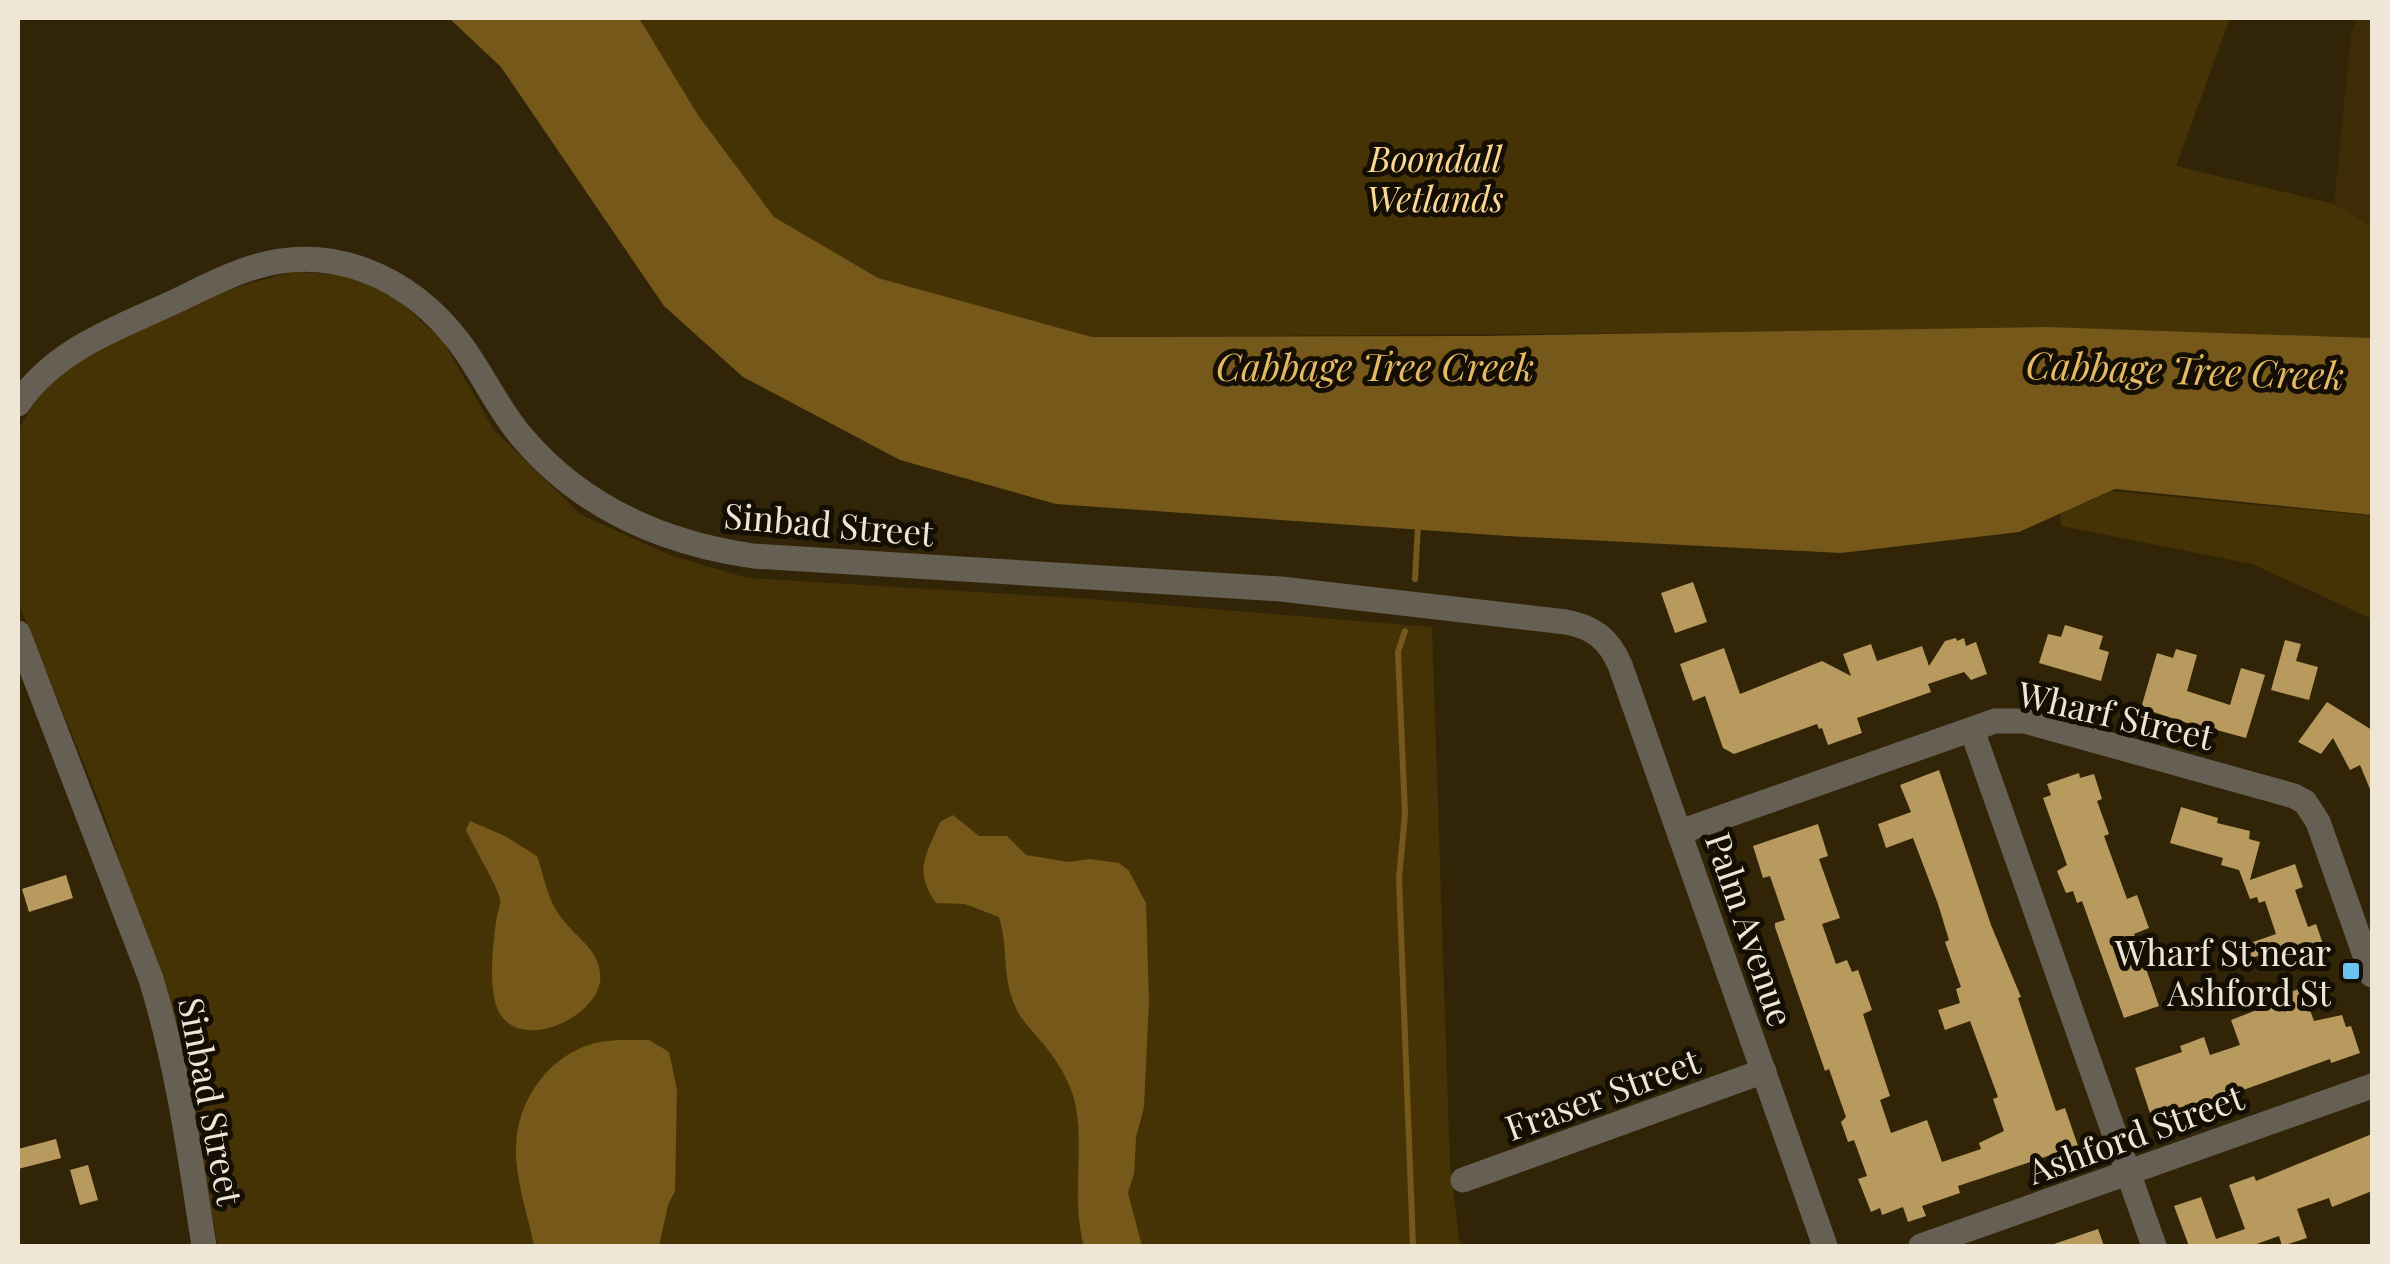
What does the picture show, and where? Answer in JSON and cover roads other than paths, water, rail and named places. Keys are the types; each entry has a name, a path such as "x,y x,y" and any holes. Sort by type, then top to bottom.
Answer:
{"street":[{"name":"Sinbad Street","path":"18,404 44,373 69,352 232,275 273,262 339,263 383,277 424,302 473,361 522,437 562,478 627,521 698,546 753,556 1281,589 1566,622 1589,628 1604,638"},
{"name":"Sinbad Street","path":"18,633 152,979 181,1093 204,1246"},
{"name":"Palm Avenue","path":"1604,638 1620,665 1825,1246"},
{"name":"Wharf Street","path":"1680,832 1995,721 2025,721 2305,802 2318,822 2372,975"},
{"path":"1972,730 2154,1246"},
{"name":"Fraser Street","path":"1463,1180 1764,1071"},
{"name":"Ashford Street","path":"1921,1246 2372,1086"}],"water":[{"name":"Cabbage Tree Creek","path":"449,18 639,18 698,115 774,217 878,278 1092,337 1481,336 2046,327 2372,338 2372,515 2115,489 2019,532 1841,553 1507,536 1056,504 900,460 743,377 664,306 501,67"},
{"path":"953,815 979,836 1007,836 1026,855 1069,862 1089,859 1119,863 1129,871 1146,903 1149,1001 1144,1107 1128,1193 1142,1246 1084,1246 1078,1211 1079,1142 1074,1098 1057,1062 1016,1008 1008,984 999,917 965,904 936,903 925,881 924,863 930,844 940,822"},
{"path":"470,821 537,856 554,906 597,961 600,982 595,995 574,1017 544,1029 528,1030 514,1027 498,1009 492,972 500,899 466,830"},
{"path":"649,1040 669,1052 677,1090 675,1191 659,1246 534,1246 516,1159 518,1130 529,1097 550,1069 578,1049 608,1041"}],"waterway":[{"path":"1415,579 1418,525"},
{"path":"1405,631 1398,652 1405,814 1399,878 1413,1246"}],"place":[{"name":"Wharf St near Ashford St","path":"2351,971"}],"park label":[{"name":"Boondall Wetlands","path":"1435,177"}]}
